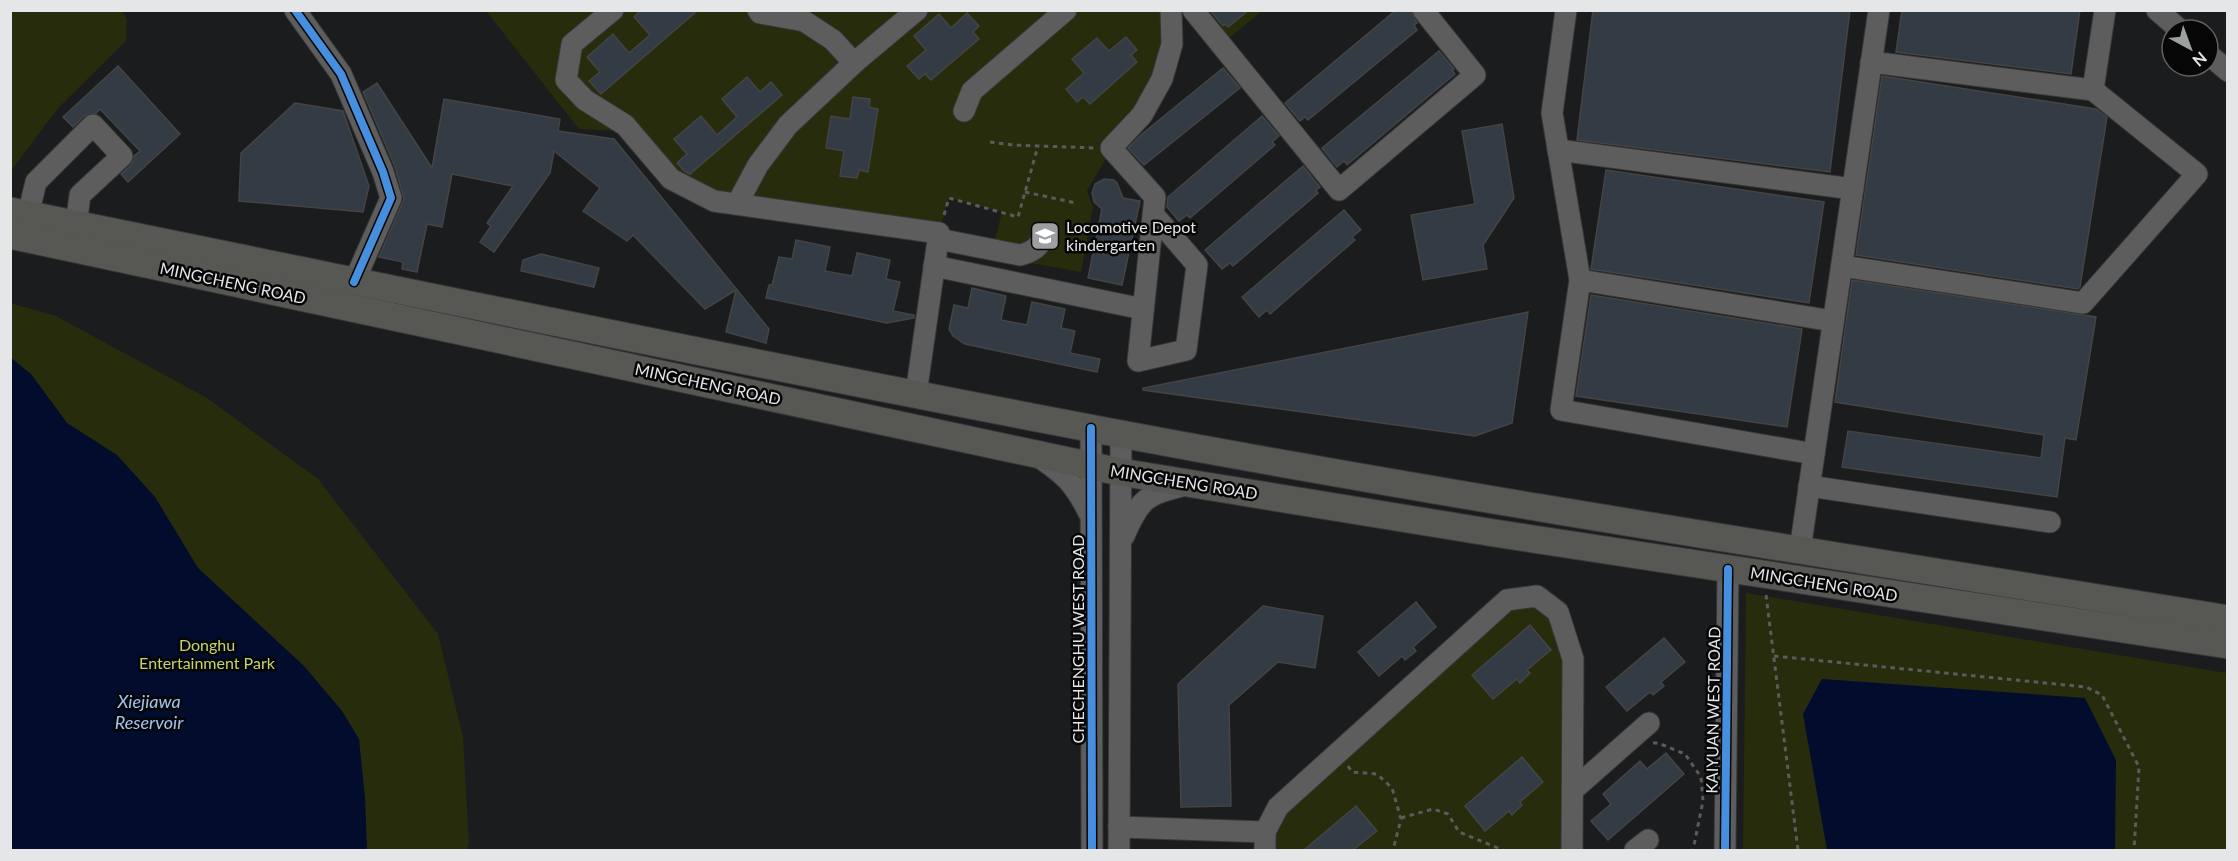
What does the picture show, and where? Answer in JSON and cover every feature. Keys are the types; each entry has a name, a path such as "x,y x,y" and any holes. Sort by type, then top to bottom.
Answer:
{"main road":[{"name":"MINGCHENG ROAD","path":"20,213 354,282 1121,434 1540,507 2228,619"},
{"name":"MINGCHENG ROAD","path":"10,235 1120,472 1763,575 2228,645"}],"street":[{"path":"295,10 341,74 383,172 391,198 354,282"},
{"path":"613,10 572,44 566,80 585,100 625,125 671,179 714,201 938,236 1020,255 1029,253 1039,246 1045,235"},
{"path":"737,204 759,165 788,125 854,63 917,10"},
{"path":"964,111 972,91 1066,10"},
{"path":"1154,214 1197,265 1186,350 1138,361 1155,197 1111,148 1142,116 1162,79 1172,44 1171,10"},
{"path":"1193,10 1339,190 1475,75 1423,10"},
{"path":"1566,10 1552,113 1580,280 1561,410 1814,454"},
{"path":"1800,550 1879,10"},
{"path":"2093,90 2105,10"},
{"path":"756,11 804,21 833,40 854,63"},
{"path":"1842,266 2083,303 2197,174 2093,90 1871,62"},
{"path":"20,213 36,182 93,125 122,156 80,195 75,225"},
{"path":"1558,150 1853,189"},
{"path":"916,394 938,236"},
{"path":"934,266 1143,309"},
{"path":"1580,280 1833,321"},
{"name":"CHECHENGHU WEST ROAD","path":"1091,428 1092,850"},
{"path":"1119,850 1121,434"},
{"path":"1033,454 1065,476 1077,489 1090,514"},
{"path":"1119,548 1134,511 1154,493 1191,484"},
{"path":"1809,486 2050,522"},
{"name":"KAIYUAN WEST ROAD","path":"1725,850 1728,569"},
{"path":"1119,827 1265,841 1278,807 1338,752 1507,600 1537,596 1558,612 1573,659 1572,850"},
{"path":"1573,790 1649,723"}],"path":[{"path":"990,142 1111,148"},
{"path":"938,236 949,198 1018,217 1038,146"},
{"path":"1025,192 1076,203"},
{"path":"1763,575 1798,850"},
{"path":"1774,656 2086,687 2102,695 2139,767 2134,850"},
{"path":"1623,746 1658,743 1685,754 1701,777 1703,801 1693,850"},
{"path":"1338,752 1352,772 1377,774 1392,788 1401,819 1393,850"},
{"path":"1401,819 1433,809 1448,814 1459,832 1503,850"}],"green space":[{"path":"11,10 122,11 127,19 126,41 57,109 11,171"},
{"path":"486,11 1171,11 1172,44 1087,191 1093,208 1081,272 991,256 1002,212 949,198 939,233 714,201 617,131 579,129"},
{"path":"1193,11 1262,11 1221,45"},
{"name":"Donghu Entertainment Park","path":"10,303 56,316 207,398 318,479 438,634 463,737 469,843 467,850 11,850"},
{"path":"1746,593 2227,673 2227,850 1743,850"},
{"path":"1537,596 1573,659 1572,850 1265,850 1265,832 1507,600"}],"water":[{"name":"Xiejiawa Reservoir","path":"10,357 31,374 67,423 117,455 155,497 198,568 304,666 342,711 359,739 367,850 11,850"},
{"path":"1822,679 2085,698 2116,760 2115,850 1827,850 1803,714"}],"building":[{"path":"641,10 698,10 601,94 589,81 600,72 587,57 613,34 629,53 650,35 634,17"},
{"path":"1210,10 1249,10 1228,27 1225,24 1223,26"},
{"path":"1396,10 1410,10 1417,23 1414,25 1417,30 1308,120 1305,117 1300,121 1285,103"},
{"path":"1593,10 1850,10 1830,172 1577,140"},
{"path":"1902,10 2080,10 2071,74 1896,52"},
{"path":"967,13 979,26 973,32 979,39 931,80 925,74 919,79 907,66 926,50 914,36 939,14 951,28"},
{"path":"1126,37 1137,50 1131,55 1137,62 1090,104 1083,97 1077,102 1066,89 1084,73 1072,59 1097,38 1109,51"},
{"path":"1439,51 1454,69 1452,70 1455,74 1347,165 1344,161 1337,167 1322,148"},
{"path":"118,66 180,134 128,182 121,174 131,165 134,156 140,151 100,109 96,113 84,116 73,127 63,117"},
{"path":"1223,68 1240,88 1144,165 1128,148"},
{"path":"1882,76 2096,109 2107,117 2078,289 1856,255"},
{"path":"747,77 760,92 771,82 782,95 690,174 684,171 677,163 687,154 674,139 701,116 717,135 737,117 722,99"},
{"path":"377,83 432,168 444,99 560,119 558,131 614,139 769,329 766,343 726,332 736,290 705,309 633,235 627,241 583,211 600,188 554,151 550,173 494,252 480,242 491,226 487,223 513,186 452,174 442,227 427,224 417,272 402,269 403,262 379,257 404,199 395,167 363,92"},
{"path":"853,97 870,99 869,107 878,109 868,172 859,170 857,178 840,176 844,151 826,148 831,116 850,119"},
{"path":"295,103 343,111 369,186 363,212 239,201 241,153"},
{"path":"1262,116 1279,136 1272,142 1275,145 1190,218 1187,215 1179,221 1167,207 1168,197"},
{"path":"1502,124 1514,198 1483,245 1487,269 1423,280 1411,215 1475,204 1462,131"},
{"path":"1303,166 1320,187 1316,190 1318,193 1233,266 1230,263 1222,269 1205,250"},
{"path":"1606,170 1824,202 1809,303 1591,269"},
{"path":"1104,179 1114,180 1117,183 1123,198 1140,201 1122,285 1088,278 1102,209 1094,202 1092,193 1095,184"},
{"path":"1344,210 1361,230 1352,237 1355,240 1270,314 1267,310 1259,317 1242,297"},
{"path":"796,240 830,247 825,271 852,276 857,253 890,260 886,279 900,282 893,311 914,315 914,318 887,323 766,298 779,257 792,259"},
{"path":"541,254 599,268 594,287 521,271 523,260"},
{"path":"1852,280 2096,317 2076,440 2065,438 2057,497 1842,467 1848,431 2041,458 2044,435 1835,402"},
{"path":"972,288 1006,296 1001,320 1027,325 1032,302 1065,309 1061,328 1075,331 1070,353 1100,359 1097,372 965,344 953,336 949,329 954,305 968,308"},
{"path":"1591,295 1802,329 1787,427 1576,396"},
{"path":"1528,312 1512,423 1475,436 1143,390 1143,388"},
{"path":"1416,602 1436,627 1413,647 1416,651 1405,660 1402,656 1379,676 1358,652"},
{"path":"1263,606 1323,616 1315,668 1278,662 1229,705 1231,806 1181,807 1178,684"},
{"path":"1530,625 1551,650 1527,670 1530,673 1520,683 1517,679 1493,699 1472,675"},
{"path":"1664,638 1685,662 1661,682 1664,686 1653,695 1650,692 1627,711 1606,687"},
{"path":"1666,753 1684,774 1608,840 1591,821 1611,804 1603,794 1640,761 1647,769"},
{"path":"1522,757 1543,782 1520,802 1522,805 1512,815 1509,811 1485,831 1465,806"},
{"path":"1356,806 1377,831 1353,850 1304,850"}],"cycle path":[{"path":"295,10 341,74 383,172 391,198 354,282"},
{"path":"1091,428 1092,850"},
{"path":"1725,850 1728,569"}],"place":[{"name":"Locomotive Depot kindergarten","path":"1045,236"}]}
